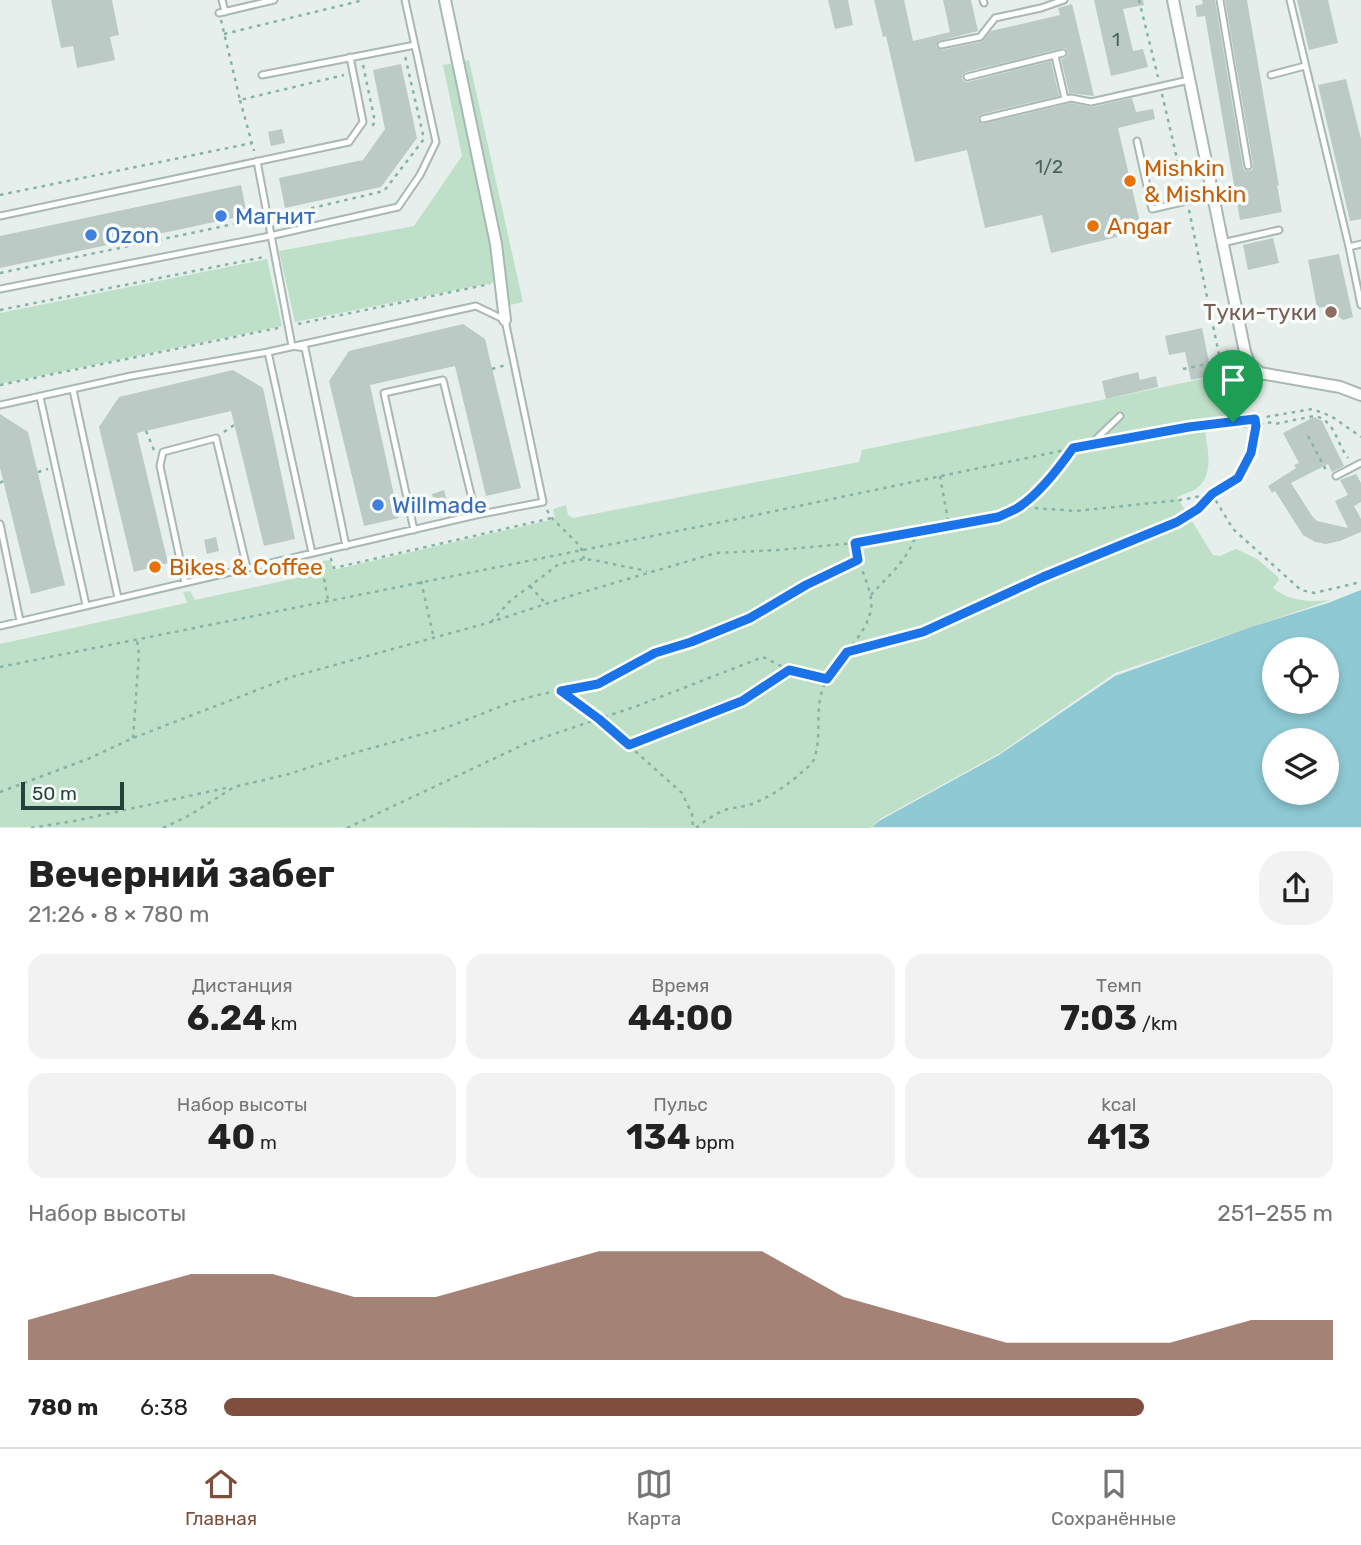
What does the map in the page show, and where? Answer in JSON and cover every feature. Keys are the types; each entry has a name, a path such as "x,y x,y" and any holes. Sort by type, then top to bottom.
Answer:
{"street":[{"path":"445,0 496,244 505,320"},
{"path":"1173,0 1249,363 1260,373 1340,387 1361,395"}],"lane":[{"path":"222,0 222,13 274,0"},
{"path":"0,289 398,207 420,175 436,142 405,0"},
{"path":"941,45 980,37 995,18 1041,8 1063,0"},
{"path":"1220,0 1248,166"},
{"path":"1290,0 1361,305"},
{"path":"262,75 415,45"},
{"path":"967,77 1063,53"},
{"path":"1055,56 1065,99"},
{"path":"0,216 349,142 363,122 350,57"},
{"path":"1271,75 1306,66"},
{"path":"983,119 1065,99 1091,102 1189,80"},
{"path":"1137,141 1152,209 1212,195"},
{"path":"257,161 292,346"},
{"path":"1222,243 1279,230"},
{"path":"1349,247 1361,244"},
{"path":"0,405 131,376 268,352 476,306 505,320 543,502 476,515 0,626"},
{"path":"292,346 305,348 346,546"},
{"path":"268,352 312,553"},
{"path":"414,530 384,394 443,380 476,515"},
{"path":"73,390 118,598"},
{"path":"40,397 86,605"},
{"path":"1091,444 1120,416"},
{"path":"185,583 160,466 163,452 216,438 247,568"},
{"path":"1336,476 1359,461"},
{"path":"0,524 20,621"}],"path":[{"path":"224,34 364,0"},
{"path":"1139,0 1187,201 1233,422 1236,427 1256,426 1267,422 1275,424 1320,416 1329,422 1346,458 1359,461"},
{"path":"222,13 224,34 257,161"},
{"path":"278,216 384,191 424,139 403,47"},
{"path":"361,55 375,122"},
{"path":"240,100 353,73"},
{"path":"0,195 252,144"},
{"path":"0,273 259,218"},
{"path":"0,310 269,256"},
{"path":"0,385 496,283"},
{"path":"1183,369 1220,361"},
{"path":"492,369 513,364"},
{"path":"0,667 1091,444 1189,427 1312,409 1331,415 1361,437"},
{"path":"847,652 923,632 1043,577 1177,522 1198,509 1212,494 1238,478 1251,453 1255,419"},
{"path":"1298,419 1301,424"},
{"path":"216,438 234,425"},
{"path":"1308,436 1326,470"},
{"path":"0,792 290,677 434,639 716,553 855,543 998,517 1020,507 1056,472 1073,448"},
{"path":"940,476 948,526"},
{"path":"1020,507 1076,511 1212,494"},
{"path":"1212,494 1233,529 1301,590 1314,593 1361,582"},
{"path":"328,600 321,560 331,559 334,568 553,519 582,550 584,559"},
{"path":"871,595 902,561 913,544 916,532"},
{"path":"561,691 599,719 681,793 692,814 694,828 719,813 769,796 801,774 814,759 820,699 827,679 866,625 872,608 871,595 858,560 855,543"},
{"path":"556,554 559,565"},
{"path":"491,622 510,601 559,565 593,559 650,572"},
{"path":"31,828 289,774 356,751 448,727 512,702 598,684 655,653 691,642 750,618 806,585 858,560"},
{"path":"421,581 434,639"},
{"path":"530,586 546,604"},
{"path":"133,738 139,654 136,639"},
{"path":"347,828 527,743 764,657 789,670 827,679"},
{"path":"629,745 742,701 789,670"},
{"path":"163,828 190,815 233,787"}],"green space":[{"path":"469,60 523,302 506,306 496,282 295,322 279,251 414,226 462,156 443,65"},
{"path":"267,259 282,326 0,384 0,313"},
{"path":"1238,359 1236,373 1228,384 1224,362"},
{"path":"1221,375 1228,428 1205,430 1208,460 1206,476 1193,491 1177,497 1213,555 1220,556 1236,549 1257,559 1277,576 1279,580 1273,588 1280,593 1301,600 1331,600 1115,673 1000,753 880,819 870,828 0,827 0,644 186,603 183,592 190,591 195,600 324,572 322,561 330,560 333,570 555,519 553,509 566,505 568,515 573,518 859,462 862,450"},
{"path":"1240,394 1245,397 1244,412 1235,414 1231,396"}],"water":[{"path":"1361,590 1361,827 872,827 999,755 1115,676"}],"building":[{"path":"51,0 112,0 119,35 110,37 115,60 77,68 73,46 61,48"},
{"path":"828,0 848,0 853,25 835,29"},
{"path":"874,0 904,0 913,41 950,32 943,0 971,0 978,31 938,41 936,47 941,50 981,42 991,31 1060,15 1058,8 1072,4 1094,96 1069,93 1061,59 1068,54 1064,48 966,72 962,79 968,82 1051,61 1059,96 982,114 978,120 982,124 1071,103 1092,107 1132,98 1136,112 1153,109 1155,119 1118,128 1142,231 1051,253 1042,215 985,228 967,150 915,162 886,36 883,37"},
{"path":"1094,0 1143,0 1144,5 1123,9 1133,51 1143,49 1148,67 1111,76"},
{"path":"1202,0 1215,0 1243,167 1248,171 1252,170 1253,165 1225,0 1247,0 1282,212 1240,220 1205,16 1197,17 1195,6 1203,4"},
{"path":"1297,0 1328,0 1338,43 1309,50"},
{"path":"401,64 417,138 381,187 285,208 279,178 363,160 385,129 373,70"},
{"path":"1346,79 1361,139 1361,219 1350,221 1318,85"},
{"path":"282,129 285,143 271,146 268,132"},
{"path":"241,185 247,215 0,268 0,236"},
{"path":"1273,238 1279,263 1248,270 1243,245"},
{"path":"1339,254 1353,317 1343,320 1335,314 1325,317 1324,307 1317,308 1308,260"},
{"path":"463,324 485,339 521,488 486,496 455,366 370,385 399,518 364,526 329,381 349,351"},
{"path":"1202,328 1212,376 1191,380 1185,352 1169,355 1165,336"},
{"path":"233,370 263,388 295,539 264,546 231,411 137,433 168,563 134,572 99,427 119,397"},
{"path":"1138,372 1140,380 1156,376 1158,387 1106,399 1102,381"},
{"path":"0,414 28,432 65,585 31,594 0,468"},
{"path":"1314,417 1322,421 1344,466 1332,472 1328,464 1291,483 1312,516 1317,521 1348,528 1335,501 1348,495 1340,480 1356,474 1361,483 1361,502 1354,506 1361,519 1361,532 1326,544 1315,542 1303,535 1275,491 1272,493 1268,486 1296,468 1294,465 1299,463 1283,433"},
{"path":"444,490 448,504 435,507 432,494"},
{"path":"216,537 219,551 207,554 204,540"}],"place":[{"name":"Mishkin & Mishkin","path":"1130,181"},
{"name":"Магнит","path":"221,216"},
{"name":"Angar","path":"1093,226"},
{"name":"Ozon","path":"91,235"},
{"name":"Туки-туки","path":"1331,312"},
{"name":"Willmade","path":"378,505"},
{"name":"Bikes & Coffee","path":"155,567"}],"route":[{"path":"1255,419 1251,453 1238,478 1212,494 1198,509 1177,522 1043,577 923,632 847,652 827,679 789,670 742,701 629,745 561,691 598,684 655,653 691,642 750,618 806,585 858,560 855,543 998,517 1020,507 1056,472 1073,448 1189,427 1233,422 1255,419"}]}
